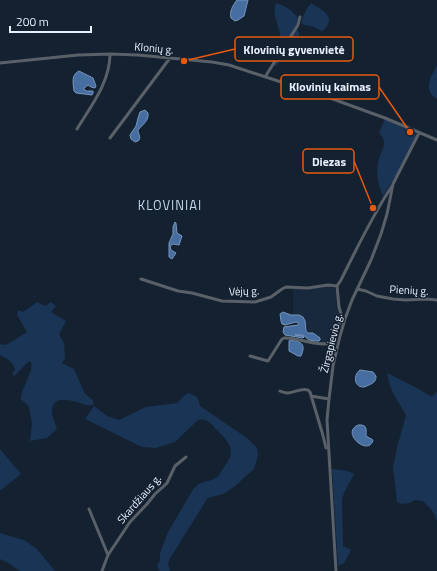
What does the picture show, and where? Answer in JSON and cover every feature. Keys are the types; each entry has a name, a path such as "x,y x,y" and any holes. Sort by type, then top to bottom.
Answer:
{"street":[{"path":"265,77 298,25 300,17"},
{"path":"77,129 105,81 110,63 110,54"},
{"name":"Klonių g.","path":"0,63 78,55 110,54 212,62 229,65 323,96 385,118 437,140"},
{"path":"110,138 170,58"},
{"name":"Žirgapievio g.","path":"336,571 328,436 329,399 335,356 344,318 375,248 385,221 393,184 419,133"},
{"path":"250,356 268,361 284,338 299,339 319,344 330,343 344,318 339,307 337,286 381,202 393,184"},
{"path":"381,202 389,205"},
{"name":"Vėjų g.","path":"141,278 178,291 218,300 255,302 271,297 282,289 286,288 308,288 328,285 337,286"},
{"name":"Pienių g.","path":"357,289 377,296 393,299 437,300"},
{"path":"280,391 284,394 306,389 310,392 326,448"},
{"path":"311,396 329,399"},
{"name":"Skardžiaus g.","path":"102,571 108,555 130,522 167,483 175,466 186,457"},
{"path":"89,509 108,555"}],"shaded area":[{"path":"237,0 248,0 244,16 235,21 231,18 231,11"},
{"path":"276,3 283,5 298,18 296,27 299,36 275,66 271,61 280,37 275,15"},
{"path":"311,3 323,11 328,17 328,25 324,30 321,31 314,27 302,24 303,15"},
{"path":"437,66 437,99 432,95 429,85 430,78"},
{"path":"79,71 93,78 96,86 95,88 88,85 84,88 86,91 93,91 92,95 76,93 74,91 74,77"},
{"path":"145,110 148,113 148,118 138,130 140,139 135,142 131,139 130,135 136,126 140,112"},
{"path":"385,119 416,134 416,137 383,196 377,171 379,158 384,144 384,140 379,133"},
{"path":"175,222 177,233 182,236 179,245 173,244 170,246 171,250 176,253 172,259 169,257 169,243 173,234"},
{"path":"328,286 334,288 335,290 341,318 327,343 319,342 320,340 306,331 305,321 299,315 293,315 293,289"},
{"path":"37,302 45,306 51,302 56,306 51,312 66,321 59,334 64,343 65,359 62,363 74,369 85,394 93,400 93,405 68,400 57,401 52,408 52,413 57,429 47,438 30,441 32,424 29,407 21,399 31,371 31,362 29,361 14,376 12,374 15,369 13,364 0,355 0,344 6,345 27,332 17,315 18,310 23,312"},
{"path":"283,312 303,317 306,331 308,333 313,333 320,338 320,340 309,340 303,335 295,335 303,336 303,338 285,335 283,332 284,327 298,325 299,323 282,324 280,314"},
{"path":"291,340 302,344 303,349 301,356 289,351 289,341"},
{"path":"360,370 373,372 376,376 374,382 364,387 358,386 355,378"},
{"path":"387,373 432,397 436,392 437,394 437,521 432,510 423,501 415,500 402,504 397,502 393,467 406,415 392,391"},
{"path":"188,393 197,397 200,406 247,438 257,448 258,455 254,469 236,485 225,493 207,499 169,560 168,565 170,571 160,571 157,566 168,532 194,488 198,484 215,478 220,474 230,456 230,446 224,437 209,422 204,420 197,421 175,442 156,448 142,447 85,419 94,406 107,416 119,420 146,407 177,403"},
{"path":"358,425 365,426 366,436 373,440 370,445 362,445 354,438 352,433 353,429"},
{"path":"0,449 21,474 1,490 0,490"},
{"path":"332,469 348,471 354,474 342,499 343,546 351,550 344,563 338,566"},
{"path":"0,533 24,540 37,549 55,571 20,571 0,559"}],"place":[{"name":"Klovinių gyvenvietė","path":"184,61"},
{"name":"Klovinių kaimas","path":"410,132"},
{"name":"Diezas","path":"373,208"}],"district":[{"name":"KLOVINIAI","path":"170,205"}]}
